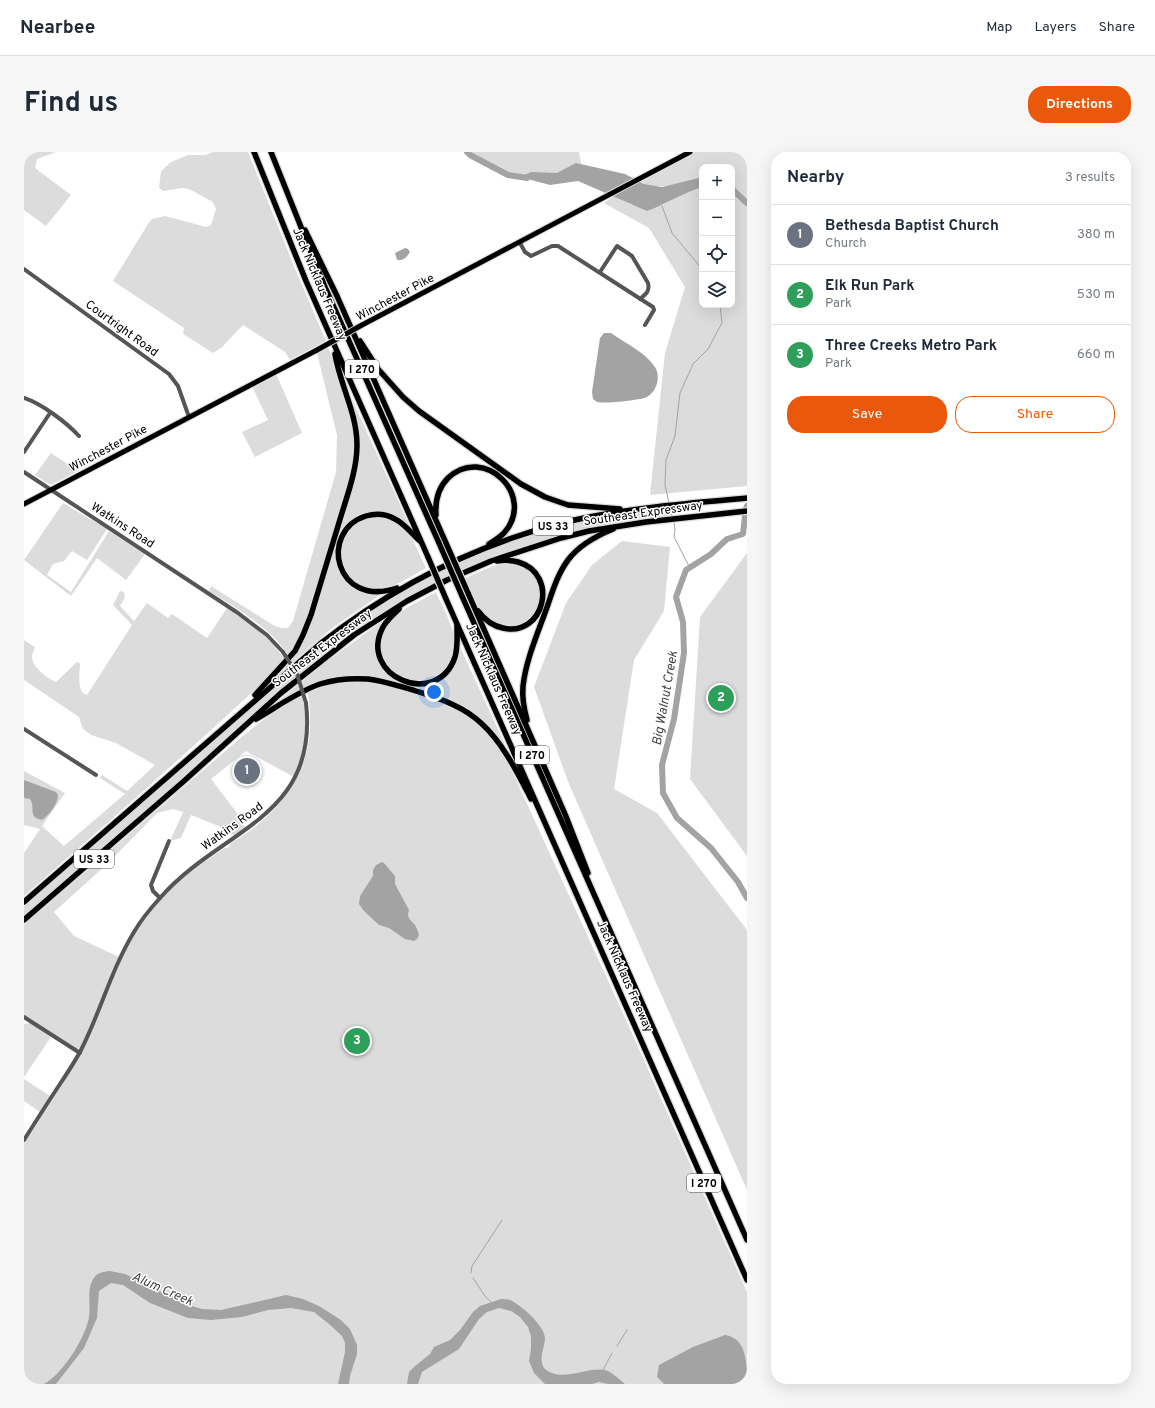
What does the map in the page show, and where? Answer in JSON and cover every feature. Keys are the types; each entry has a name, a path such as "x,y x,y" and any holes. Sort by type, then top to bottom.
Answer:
{"highway":[{"name":"Jack Nicklaus Freeway","path":"254,152 280,219 334,346 423,544 747,1280"},
{"name":"Jack Nicklaus Freeway","path":"271,152 325,287 747,1240"},
{"path":"287,194 353,330 436,519 565,814 603,914"},
{"path":"353,330 378,369 403,397 430,420 521,484 545,497 568,505 629,510"},
{"path":"223,728 295,651 304,635 348,491 356,454 356,432 350,402 334,346"},
{"path":"436,519 435,509 438,493 444,482 454,473 459,470 473,467 486,469 498,474 506,482 513,497 514,511 504,533 480,550"},
{"name":"Southeast Expressway","path":"24,902 288,671 336,631 370,608 418,580 480,550 563,523 629,510 747,498"},
{"name":"Southeast Expressway","path":"24,920 281,693 354,635 407,601 447,580 490,561 560,538 628,524 747,511"},
{"path":"418,580 383,592 371,592 364,590 350,582 344,574 339,560 338,550 341,539 350,526 362,518 377,514 390,516 401,522 423,544"},
{"path":"537,750 526,718 523,687 529,656 555,586 564,566 573,554 581,547 602,534 628,524"},
{"path":"471,601 484,618 495,626 506,629 516,629 527,624 536,616 540,609 543,602 542,587 539,578 534,571 527,565 518,562 507,560 490,561"},
{"path":"407,601 387,621 379,639 379,653 384,665 391,674 401,681 413,684 422,684 432,682 443,675 456,655 457,624"},
{"path":"245,725 300,693 321,684 341,680 377,680 455,705 473,716 498,742 525,787 557,850"}],"main road":[{"name":"Winchester Pike","path":"24,504 690,152"}],"street":[{"path":"520,243 525,252 531,256 552,246 558,246 653,307 654,309 644,325"},
{"path":"600,272 617,246 624,250 632,256 648,283 648,291 640,299"},
{"name":"Courtright Road","path":"24,270 169,374 178,386 189,417"},
{"path":"24,398 35,403 70,426 79,436"},
{"path":"24,452 50,413"},
{"name":"Watkins Road","path":"24,472 263,631 283,652 297,674 306,702 308,732 304,755 296,776 286,793 264,817 186,872 160,898 141,921 125,949 80,1053 24,1140"},
{"path":"24,729 96,775"},
{"path":"160,898 152,892 151,885 169,841"},
{"path":"24,1017 80,1053"}],"shaded area":[{"path":"24,152 56,152 37,159 35,168 71,195 46,226 24,210"},
{"path":"213,152 248,152 326,341 290,360 285,352 243,325 222,347 213,353 183,334 184,328 113,281 152,219 165,216 206,227 211,225 216,209 213,202 189,189 182,188 163,191 159,188 161,171 171,162 188,155 206,155"},
{"path":"467,152 579,152 583,174 548,180 508,175"},
{"path":"695,152 747,152 747,486 650,495 665,353 685,287 649,228 604,203 614,196 632,205 663,205 689,191 699,188 699,308 735,308 735,164 699,164 699,178 671,185 655,186 641,182"},
{"path":"576,163 625,174 644,184 662,187 699,178 699,188 647,211 578,181 550,185 520,177 531,172 557,173"},
{"path":"405,248 410,252 409,254 403,259 397,260 395,253"},
{"path":"604,333 611,333 634,348 646,357 655,367 658,375 656,388 647,397 607,402 597,402 593,399 592,392 600,338"},
{"path":"328,347 344,389 350,410 355,438 354,455 350,478 304,629 291,654 271,675 210,731 24,896 24,853 40,829 24,825 24,771 65,793 42,826 64,846 125,794 100,778 102,775 127,791 155,765 116,743 91,735 83,729 79,717 24,680 24,640 35,647 32,657 37,669 56,682 77,662 80,663 80,686 81,690 87,695 132,625 113,605 120,591 124,592 125,597 120,606 134,621 147,603 168,618 172,614 207,638 227,608 250,623 264,635 282,656 287,653 271,634 261,626 241,611 209,591 211,586 275,626 288,628 293,621 336,472 337,435 317,353"},
{"path":"276,374 302,433 255,457 242,432 268,420 252,386"},
{"path":"352,399 411,529 400,519 365,514 343,534 338,540 336,547 339,569 347,581 359,590 366,593 380,595 332,628 285,669 284,668 298,649 356,467 356,422"},
{"path":"51,453 78,471 51,485 35,475"},
{"path":"63,503 107,529 87,560 72,551 64,561 53,564 47,575 71,592 109,531 145,554 126,580 97,558 71,596 24,560"},
{"path":"666,509 667,516 576,532 495,556 418,592 369,622 323,655 24,916 24,905 299,665 353,623 382,603 443,569 508,542 597,518 631,512"},
{"path":"381,517 391,520 405,529 414,543 426,568 389,588 376,590 365,588 355,583 348,575 343,566 341,545 345,535 352,526 367,518"},
{"path":"622,541 670,547 664,611 634,660 614,789 657,813 747,930 747,1190 569,784 534,687 566,603 592,565"},
{"path":"747,553 747,856 690,779 700,617"},
{"path":"507,564 522,567 532,574 538,584 540,596 538,607 531,617 521,624 502,626 494,623 481,612 471,594 465,578 493,566"},
{"path":"436,592 453,632 455,646 452,658 441,673 427,680 413,682 401,678 391,669 384,658 382,645 385,631 399,613"},
{"path":"384,620 385,621 379,630 376,645 392,677 405,684 427,686 441,679 460,647 508,751 474,715 399,684 335,678 282,702 280,700 323,664"},
{"path":"360,680 379,683 410,692 444,703 454,708 474,720 483,728 496,742 507,760 627,1022 747,1292 747,1384 24,1384 24,1143 83,1050 124,953 139,927 162,898 177,883 195,868 223,849 229,847 230,844 251,830 272,811 290,789 303,764 307,750 310,722 307,692 336,682"},
{"path":"302,695 306,721 306,735 304,748 294,777 246,751 211,779 244,822 243,824 246,828 234,836 226,829 191,815 181,838 170,841 183,812 173,809 157,813 105,866 54,912 74,936 119,957 81,1047 77,1049 74,1048 24,1015 24,925 245,734 274,712"},
{"path":"24,780 56,792 58,795 53,809 42,820 37,819 33,814 32,802 30,799 24,798"},
{"path":"382,862 395,876 395,884 409,910 409,917 417,929 419,935 414,941 405,939 389,928 379,925 364,911 359,904 360,896 373,876 373,870 376,865"},
{"path":"31,1023 51,1037 24,1077 24,1024"},
{"path":"24,1079 50,1096 40,1112 24,1101"},
{"path":"110,1271 125,1274 185,1304 202,1309 221,1310 286,1295 303,1299 319,1306 341,1320 350,1329 357,1345 357,1354 349,1384 338,1384 345,1352 345,1343 342,1336 314,1312 291,1308 268,1310 242,1317 211,1320 188,1318 150,1303 123,1285 111,1283 99,1291 97,1318 84,1348 56,1384 44,1384 58,1373 72,1355 83,1335 89,1317 90,1287 95,1276 99,1273"},
{"path":"501,1299 510,1300 520,1306 541,1327 545,1338 542,1364 544,1368 551,1373 566,1375 590,1370 605,1370 613,1374 625,1384 608,1384 599,1382 592,1384 545,1384 534,1373 529,1361 531,1336 528,1327 520,1317 511,1311 499,1308 487,1312 479,1319 459,1349 422,1372 418,1384 407,1384 409,1372 430,1354 434,1347 450,1340 460,1330 473,1312 480,1306"},
{"path":"725,1335 738,1341 742,1347 746,1360 747,1384 664,1384 657,1377 659,1365 693,1347"}],"waterway":[{"name":"Big Walnut Creek","path":"467,152 508,175 527,178"},
{"name":"Big Walnut Creek","path":"735,192 747,203"},
{"path":"662,206 672,233 699,265"},
{"path":"669,503 665,485 666,460 675,436 680,393 693,364 708,349 722,323 720,308"},
{"name":"Big Walnut Creek","path":"747,506 743,534 727,539 711,554 686,570 676,597 683,622 684,653 674,719 662,765 663,793 677,818 711,848 738,882 747,898"},
{"path":"670,508 672,517"},
{"path":"674,522 674,537 690,568"},
{"path":"471,1273 472,1266 502,1220"},
{"path":"473,1278 491,1302"},
{"path":"617,1346 627,1330"},
{"path":"603,1370 612,1353"}],"place":[{"name":"Elk Run Park","path":"721,698"},
{"name":"Bethesda Baptist Church","path":"247,771"},
{"name":"Three Creeks Metro Park","path":"357,1041"}],"water label":[{"name":"Alum Creek","path":"163,1288"}]}
